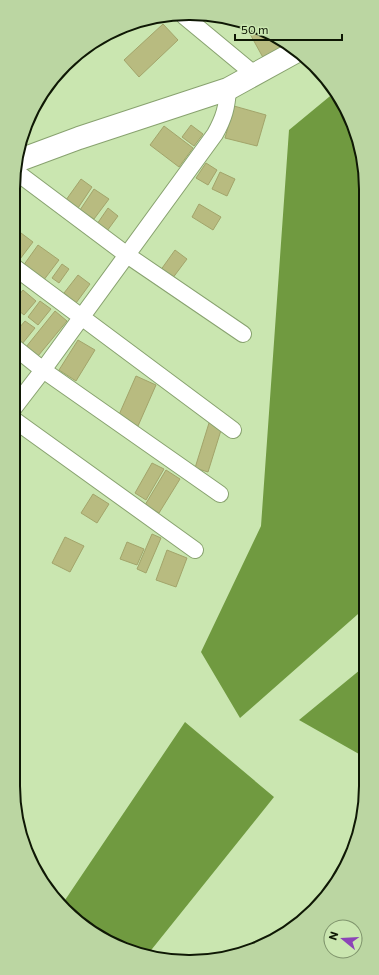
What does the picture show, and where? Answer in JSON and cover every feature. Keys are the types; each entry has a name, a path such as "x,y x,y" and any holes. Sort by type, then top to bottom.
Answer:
{"main road":[{"path":"22,159 79,138 228,89 291,54"}],"street":[{"path":"189,20 254,74"},
{"path":"20,400 128,255 215,134 227,108 228,89"},
{"path":"20,175 128,255 243,334"},
{"path":"20,271 232,430"},
{"path":"20,352 43,370 220,494"},
{"path":"20,424 195,550"}],"shaded area":[{"path":"330,96 342,115 350,135 358,167 359,613 240,718 201,652 261,526 289,130"},
{"path":"359,671 359,754 299,720"},
{"path":"185,722 274,797 151,950 115,938 86,920 65,900"}],"building":[{"path":"163,24 178,40 139,77 124,60"},
{"path":"248,31 264,37 287,51 266,63"},
{"path":"234,106 266,115 257,146 225,138"},
{"path":"191,125 203,134 194,146 182,137"},
{"path":"164,126 193,148 179,167 150,145"},
{"path":"206,163 217,170 208,185 196,178"},
{"path":"220,172 235,179 227,196 212,189"},
{"path":"81,179 92,187 78,208 66,200"},
{"path":"94,189 109,199 94,219 80,210"},
{"path":"199,204 221,217 213,230 192,217"},
{"path":"108,208 118,216 107,231 97,224"},
{"path":"20,232 33,242 20,259"},
{"path":"38,245 59,260 43,281 23,266"},
{"path":"175,250 187,259 172,279 160,271"},
{"path":"62,264 69,269 59,283 52,278"},
{"path":"78,275 90,284 76,303 64,293"},
{"path":"23,290 36,301 24,315 20,312 20,294"},
{"path":"40,301 51,309 38,325 28,317"},
{"path":"55,311 67,321 38,356 26,347"},
{"path":"25,321 35,328 22,344 20,342 20,327"},
{"path":"78,340 95,350 76,381 59,370"},
{"path":"136,376 156,385 138,426 118,417"},
{"path":"209,423 222,427 208,472 195,468"},
{"path":"152,463 164,469 146,500 135,493"},
{"path":"166,470 180,479 159,513 145,505"},
{"path":"93,494 109,504 97,523 81,513"},
{"path":"152,534 161,538 146,573 137,569"},
{"path":"65,537 84,546 70,572 52,563"},
{"path":"127,542 144,549 137,565 120,559"},
{"path":"167,550 187,558 176,587 156,580"}]}
